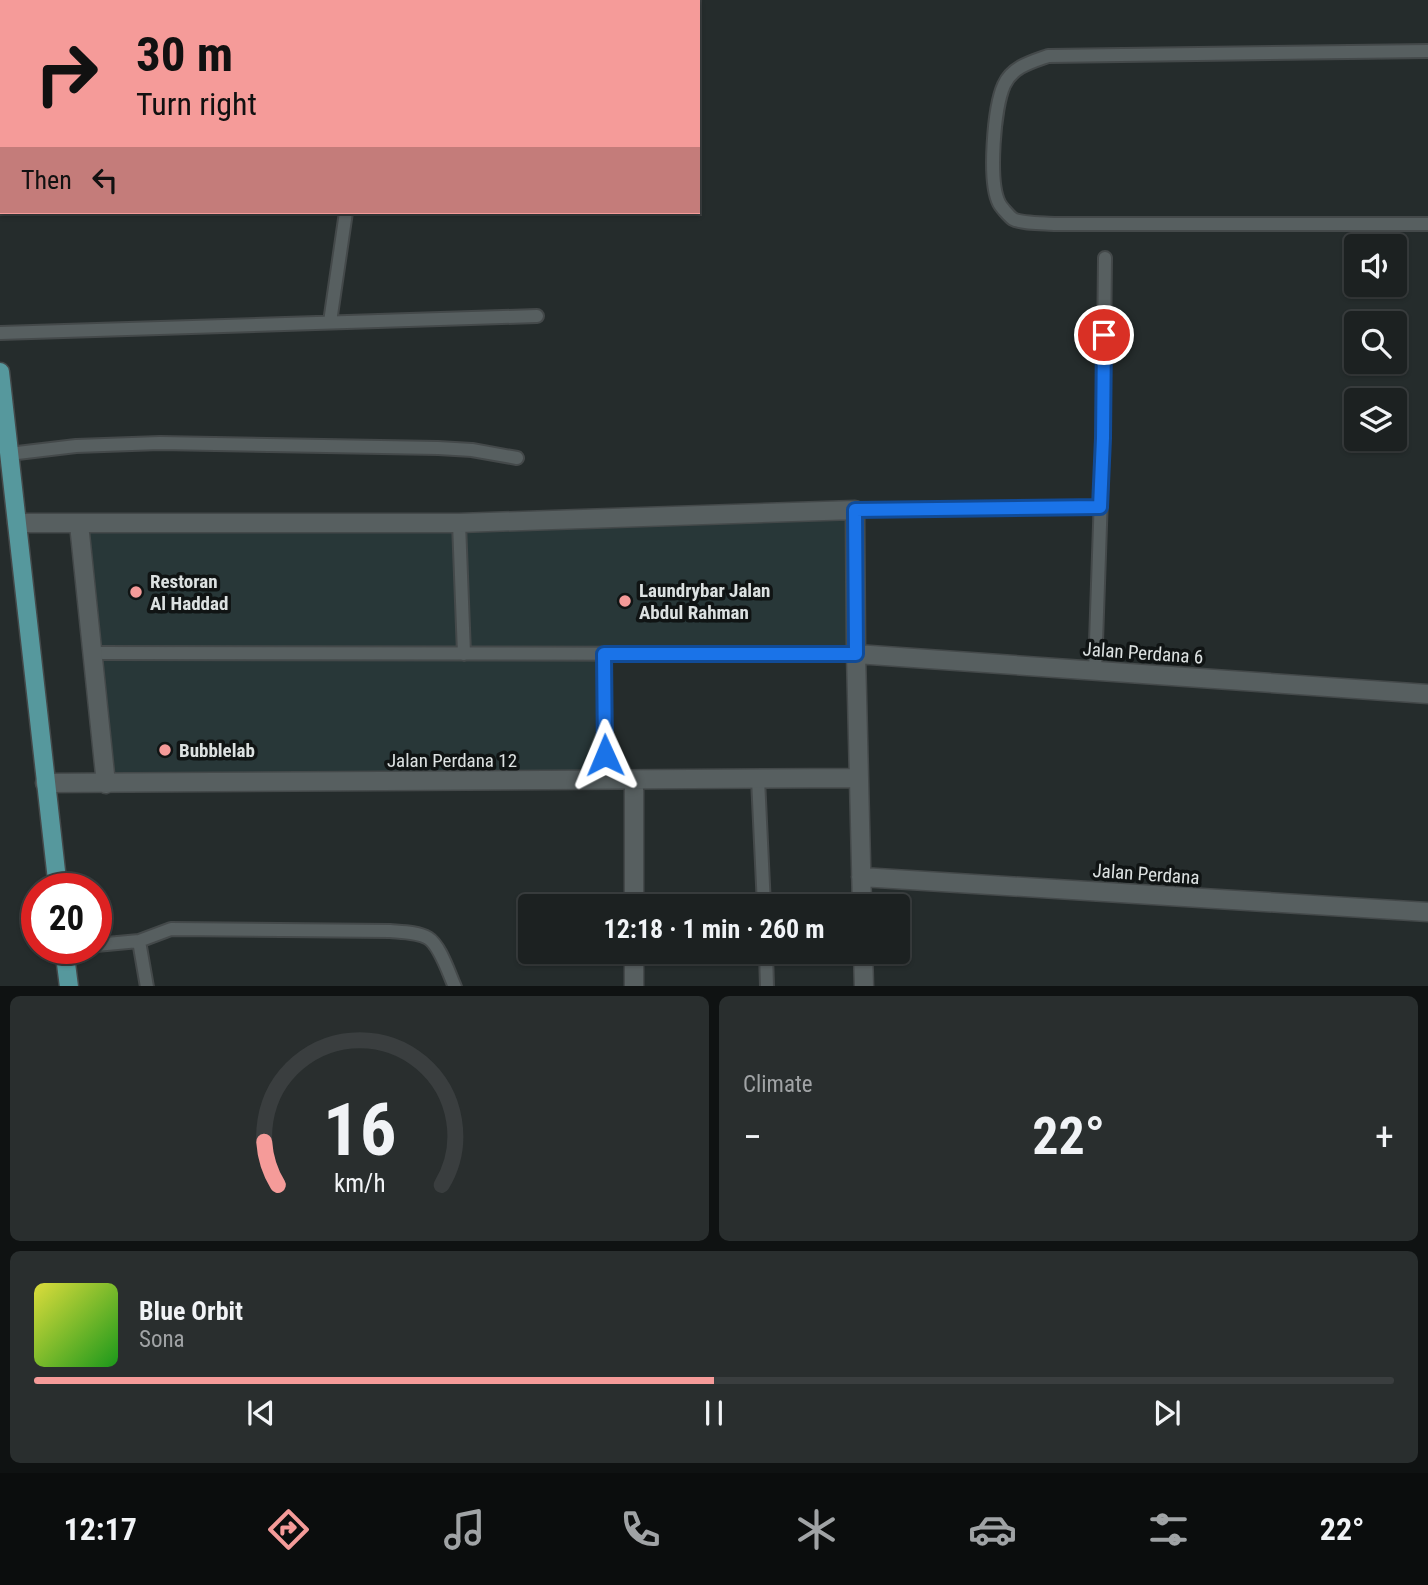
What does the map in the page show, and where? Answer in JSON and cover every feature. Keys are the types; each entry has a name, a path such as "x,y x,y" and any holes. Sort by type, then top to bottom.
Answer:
{"main road":[{"path":"0,372 56,873"},
{"path":"68,964 69,986"}],"street":[{"path":"17,523 459,523 855,510 862,894"},
{"path":"79,524 106,784"},
{"name":"Jalan Perdana 6","path":"856,654 1428,694"},
{"name":"Jalan Perdana 12","path":"45,783 859,778"},
{"path":"634,780 634,894"},
{"name":"Jalan Perdana","path":"861,877 1428,912"},
{"path":"634,964 634,986"},
{"path":"863,964 864,986"}],"lane":[{"path":"1428,51 1048,56 1020,66 1004,84 994,134 994,178 999,202 1013,219 1021,221 1428,224"},
{"path":"330,322 346,214"},
{"path":"1095,671 1103,438 1105,258"},
{"path":"0,333 537,316"},
{"path":"9,454 76,446 160,443 438,448 472,450 517,458"},
{"path":"855,510 1100,507"},
{"path":"459,523 464,654"},
{"path":"92,653 856,654"},
{"path":"604,654 606,780"},
{"path":"758,779 763,894"},
{"path":"112,944 139,941 171,929 415,933 428,938 436,945 455,986"},
{"path":"139,941 147,986"},
{"path":"766,964 767,986"}],"shaded area":[{"path":"846,519 847,648 599,649 599,771 113,774 88,532 468,532"}],"place":[{"name":"Restoran Al Haddad","path":"136,592"},
{"name":"Laundrybar Jalan Abdul Rahman","path":"625,601"},
{"name":"Bubblelab","path":"165,750"}],"route":[{"path":"605,755 604,654 856,654 855,510 1100,507 1104,335"}]}
